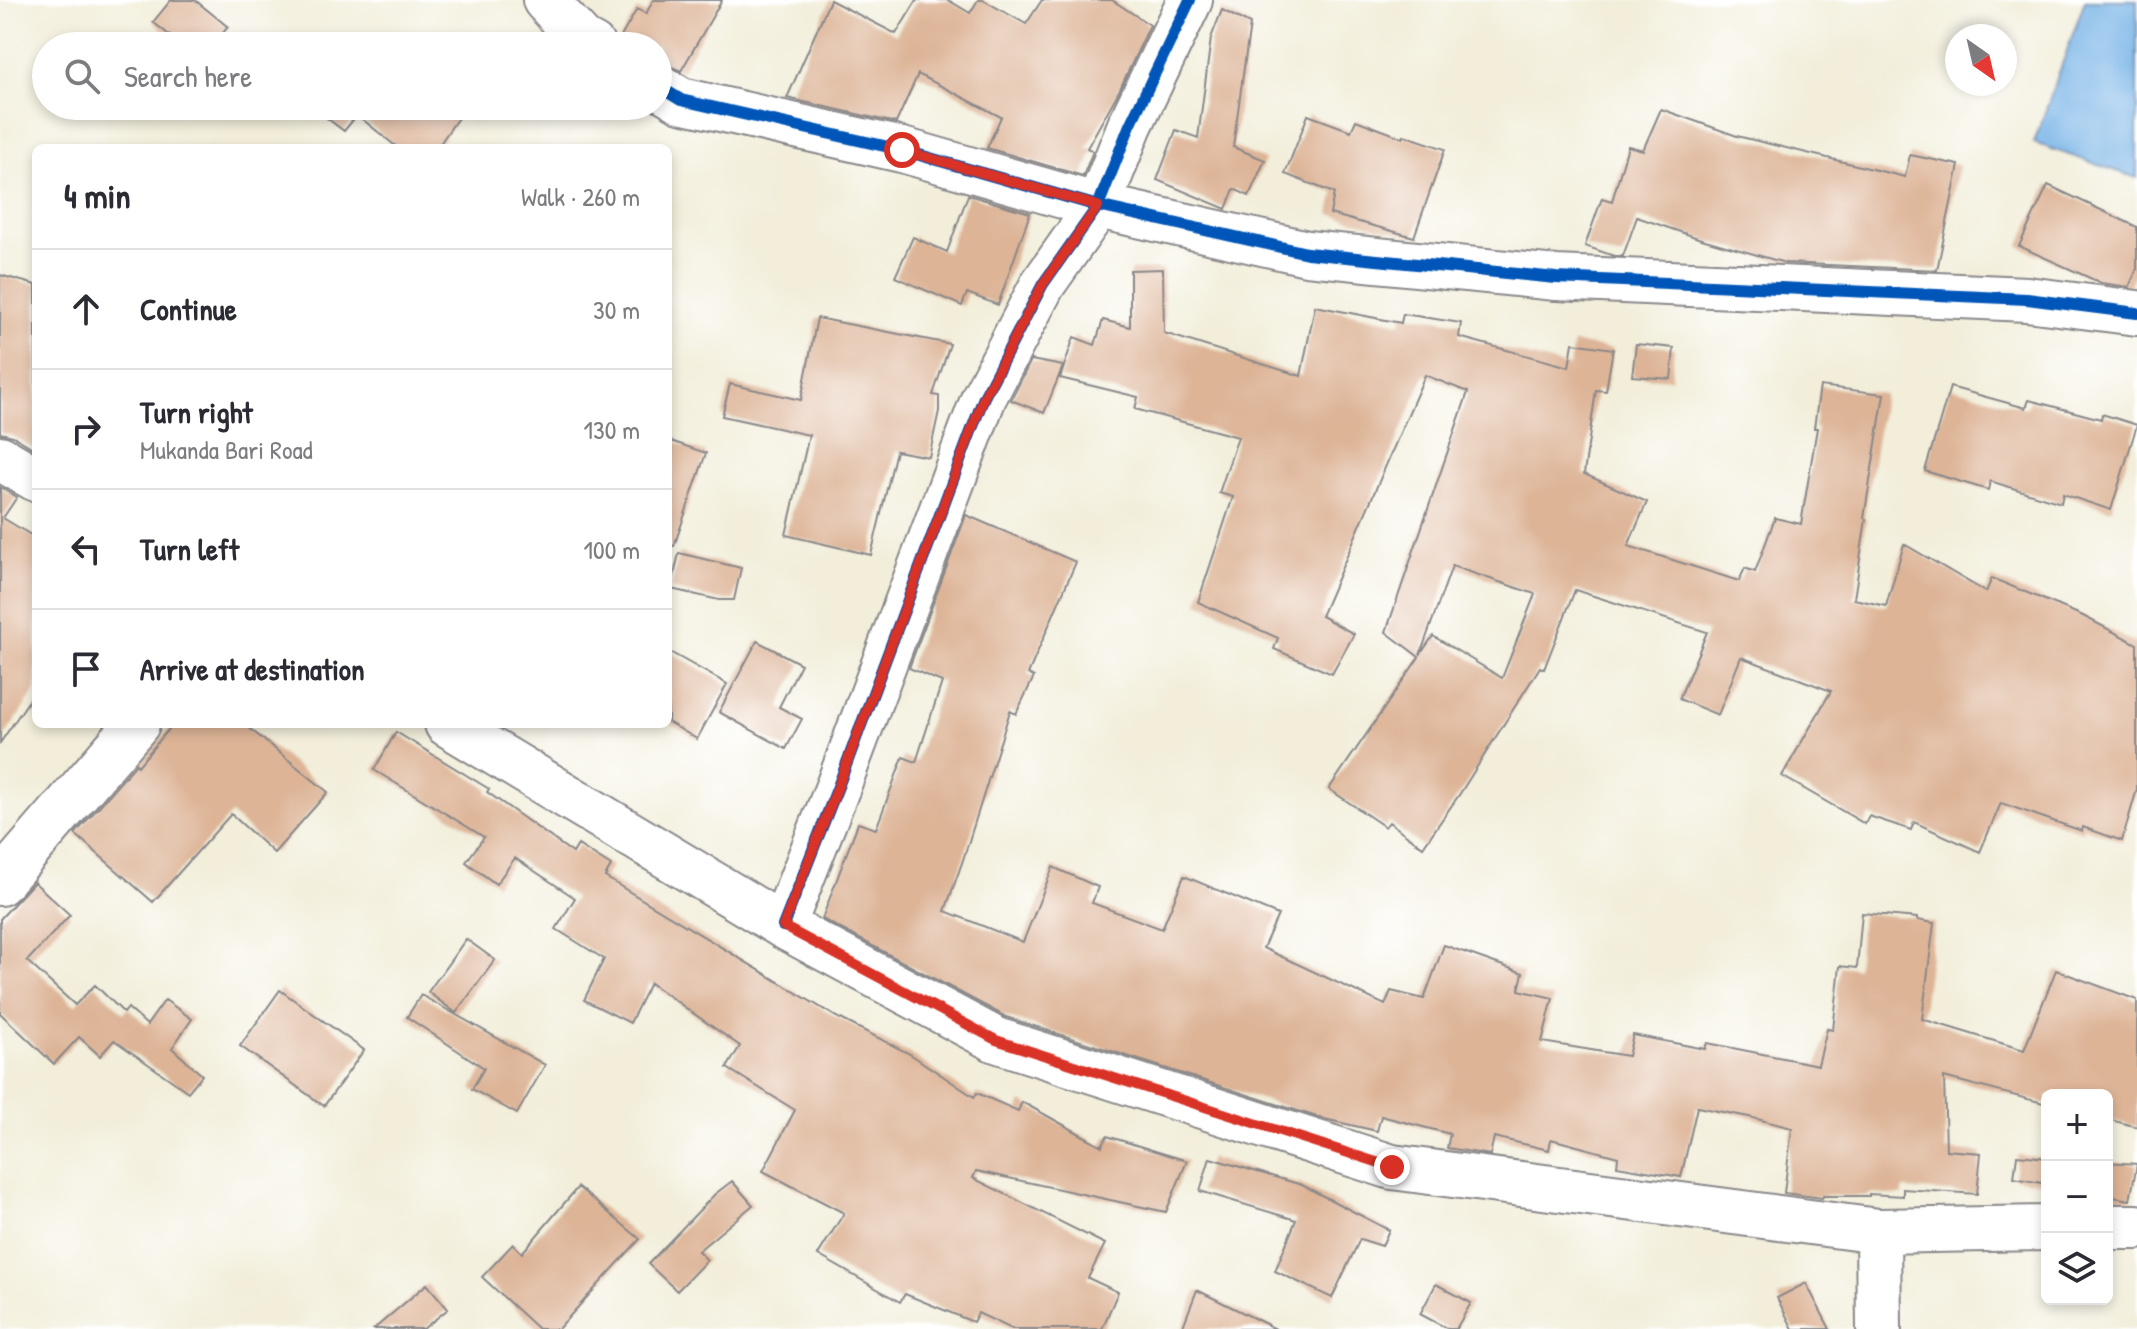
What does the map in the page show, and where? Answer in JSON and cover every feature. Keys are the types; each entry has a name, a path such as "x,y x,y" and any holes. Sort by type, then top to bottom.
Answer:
{"street":[{"path":"545,0 575,32"},
{"path":"783,926 984,397 1043,284 1098,206 1130,125 1190,0"},
{"path":"672,95 681,100 902,150 1098,206 1307,253 1556,278 2027,299 2137,313"},
{"path":"0,458 32,477"},
{"path":"0,883 134,728"},
{"path":"454,728 783,926 996,1040 1392,1167 1878,1231 2041,1228"},
{"path":"2113,1227 2137,1227"},
{"path":"1878,1231 1879,1329"}],"water":[{"path":"2085,0 2137,0 2137,178 2034,143"}],"building":[{"path":"171,0 195,0 228,27 224,32 166,32 153,22"},
{"path":"653,0 722,0 681,71 672,67 672,32 624,32 637,9 646,14"},
{"path":"830,0 896,34 917,0 948,0 970,13 978,0 983,0 1026,24 1042,0 1112,0 1150,25 1119,91 1087,148 1093,151 1083,176 987,148 1001,117 918,74 896,123 787,98"},
{"path":"1222,10 1250,24 1233,147 1265,160 1249,196 1234,189 1226,209 1157,180 1176,130 1198,138 1211,38"},
{"path":"1661,109 1737,136 1905,177 1910,155 1959,165 1937,270 1785,263 1637,217 1623,256 1585,246 1602,198 1612,201 1628,146 1643,150"},
{"path":"1308,115 1351,131 1356,120 1403,138 1404,135 1445,149 1414,237 1330,214 1334,193 1285,174"},
{"path":"329,120 353,120 344,131"},
{"path":"363,120 456,120 440,144 393,144"},
{"path":"2048,185 2137,227 2137,269 2129,287 2101,283 2019,246"},
{"path":"968,195 1030,213 998,305 967,293 962,306 895,277 913,237 947,252"},
{"path":"1163,269 1164,333 1301,376 1315,306 1401,323 1403,314 1461,323 1459,337 1569,367 1573,343 1613,349 1606,391 1596,390 1584,474 1647,502 1628,546 1739,581 1745,568 1755,572 1775,518 1801,524 1817,428 1814,428 1820,386 1884,394 1854,599 1886,606 1904,544 1986,592 1992,578 2083,616 2137,644 2137,789 2122,841 2083,827 2082,831 2001,803 1980,852 1914,822 1911,830 1869,816 1865,824 1782,776 1831,691 1741,657 1718,715 1679,699 1707,632 1575,590 1544,669 1540,667 1423,847 1389,822 1385,827 1329,789 1419,657 1386,632 1468,392 1425,375 1321,616 1354,634 1332,674 1274,649 1278,638 1198,602 1233,497 1219,493 1238,437 1135,409 1138,397 1060,378 1074,337 1095,345 1103,320 1130,327 1130,270","holes":["1452,566 1535,594 1502,678 1433,636 1420,655"]},
{"path":"0,275 32,284 32,448 13,436 0,433"},
{"path":"817,318 950,344 933,395 939,396 939,411 929,457 896,451 871,555 786,535 809,435 722,416 730,384 801,400"},
{"path":"1636,344 1674,348 1671,379 1632,376"},
{"path":"1031,360 1063,366 1044,413 1011,400"},
{"path":"1950,387 2026,408 2029,400 2101,419 2102,414 2137,425 2111,510 2063,494 2061,503 1990,481 1988,490 1925,471"},
{"path":"672,441 706,453 672,546"},
{"path":"0,487 17,497 3,518 32,536 32,696 0,743"},
{"path":"966,515 1076,562 1028,674 1034,677 1016,714 1010,711 945,911 1023,942 1053,867 1098,887 1092,903 1162,929 1184,876 1278,915 1263,948 1385,1005 1391,991 1424,999 1444,945 1523,973 1519,990 1553,998 1542,1042 1628,1056 1633,1035 1705,1049 1707,1043 1818,1065 1827,1029 1833,1030 1840,966 1857,968 1862,913 1917,918 1934,923 1922,1019 2024,1050 2056,970 2137,1000 2137,1127 2113,1121 2113,1089 2041,1089 2041,1102 1944,1077 1946,1150 1981,1153 1977,1194 1903,1189 1903,1196 1869,1194 1822,1198 1784,1193 1792,1128 1749,1117 1697,1107 1681,1177 1617,1166 1618,1157 1551,1139 1549,1150 1494,1137 1490,1155 1447,1148 1450,1134 1381,1116 1377,1131 1320,1118 1006,1017 822,919 858,823 876,829 903,757 916,762 942,682 909,668"},
{"path":"679,553 741,568 734,600 719,600 672,589"},
{"path":"757,641 801,664 779,707 802,719 786,749 719,712"},
{"path":"672,653 727,684 697,739 672,724"},
{"path":"170,728 249,728 328,792 274,853 231,814 153,902 75,834 136,764 138,766"},
{"path":"396,732 489,789 487,792 573,853 578,845 611,866 605,877 835,1016 910,1054 974,1097 977,1093 1018,1111 1022,1102 1102,1146 1107,1136 1187,1161 1166,1212 976,1171 973,1178 1105,1244 1088,1278 1118,1292 1102,1329 1012,1329 978,1313 973,1322 905,1294 900,1302 818,1255 844,1213 763,1171 795,1110 727,1068 740,1046 650,983 630,1023 584,1000 604,959 556,929 575,898 515,858 496,884 466,862 484,837 374,770"},
{"path":"34,882 70,915 27,961 75,1005 95,985 124,1013 128,1008 147,1025 165,1000 192,1019 172,1048 202,1075 188,1092 114,1040 100,1056 79,1037 54,1064 0,1013 0,919"},
{"path":"466,939 495,960 456,1013 428,992"},
{"path":"280,990 364,1050 324,1106 240,1046"},
{"path":"421,995 545,1065 517,1114 472,1089 484,1068 407,1017"},
{"path":"2017,1155 2041,1157 2041,1183 2014,1178"},
{"path":"1210,1158 1302,1185 1389,1230 1382,1246 1360,1239 1332,1298 1275,1271 1296,1220 1200,1191"},
{"path":"2113,1162 2137,1164 2130,1200 2113,1197"},
{"path":"732,1181 753,1205 698,1251 707,1260 677,1291 648,1264 715,1194"},
{"path":"578,1187 640,1239 558,1329 538,1329 482,1277 513,1244 522,1253"},
{"path":"1806,1283 1830,1329 1793,1329 1777,1298"},
{"path":"427,1284 448,1309 423,1329 374,1329"},
{"path":"1436,1284 1471,1303 1456,1329 1448,1329 1420,1314"},
{"path":"1197,1290 1276,1329 1182,1329"}],"cycle path":[{"path":"783,926 984,397 1043,284 1098,206 1130,125 1190,0"},
{"path":"672,95 681,100 902,150 1098,206 1307,253 1556,278 2027,299 2137,313"}],"route":[{"path":"902,150 1098,206 1043,284 984,397 783,926 996,1040 1392,1167"}]}
